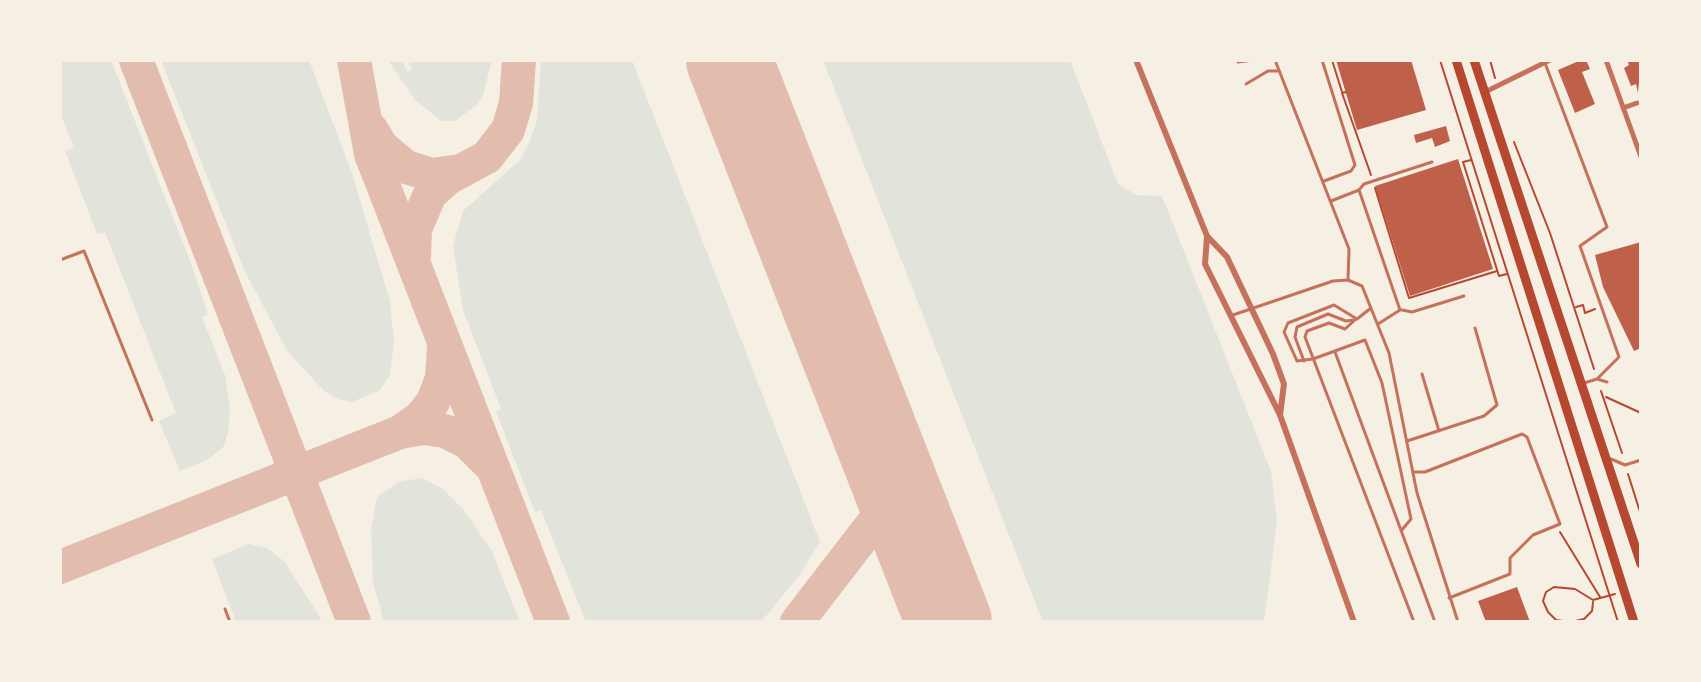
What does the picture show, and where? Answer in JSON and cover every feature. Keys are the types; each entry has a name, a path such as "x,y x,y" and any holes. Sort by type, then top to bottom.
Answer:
{"highway":[{"path":"1456,60 1634,622"},
{"path":"1474,60 1641,564"}],"street":[{"path":"1136,60 1207,236 1227,257 1284,384 1280,415"},
{"path":"1606,60 1641,157"},
{"path":"1484,92 1548,61"},
{"path":"1623,108 1637,103"},
{"path":"1207,236 1205,264 1280,415 1354,622"}],"lane":[{"path":"1238,62 1254,60"},
{"path":"1275,60 1349,249 1348,280"},
{"path":"1322,60 1355,165 1351,171 1324,181"},
{"path":"1548,61 1607,227 1580,246 1619,357 1597,379 1580,385"},
{"path":"1246,84 1268,71 1279,71"},
{"path":"1331,201 1373,181 1432,162"},
{"path":"1359,190 1400,310"},
{"path":"60,260 84,251 152,420"},
{"path":"1229,317 1333,281 1348,280 1362,286 1396,379 1413,472 1458,622"},
{"path":"1377,324 1400,310 1412,312 1464,296"},
{"path":"1357,319 1334,305 1288,323 1284,332 1297,361 1313,359 1365,340 1382,383 1411,519 1401,531"},
{"path":"1371,308 1345,329 1329,323 1305,333 1414,622"},
{"path":"1304,361 1295,337 1297,327 1328,314 1346,321 1357,319"},
{"path":"1407,441 1484,416 1497,405 1475,328"},
{"path":"1335,351 1435,622"},
{"path":"1422,374 1439,431"},
{"path":"1597,379 1607,382"},
{"path":"1413,472 1425,472 1522,434 1527,437 1560,524 1533,535 1510,558 1510,574 1449,598"},
{"path":"1605,455 1625,465 1641,460"},
{"path":"225,609 230,622"}],"path":[{"path":"1332,60 1409,298 1497,271"},
{"path":"1440,60 1618,622"},
{"path":"1490,60 1495,76"},
{"path":"1512,135 1575,307 1583,305 1585,313 1602,307"},
{"path":"1471,160 1463,162 1497,271 1499,276 1508,273"},
{"path":"1603,396 1641,413"},
{"path":"1628,472 1641,515"},
{"path":"1556,526 1601,598"},
{"path":"1593,600 1592,611 1584,619 1570,622 1556,620 1543,601 1546,592 1554,587 1564,587 1593,600 1623,590"}],"shaded area":[{"path":"60,60 111,60 208,314 202,317 225,375 230,408 228,432 224,446 209,459 180,471 159,421 176,413 105,232 97,234 65,151 74,148 60,113"},
{"path":"161,60 309,60 353,176 390,302 394,342 390,375 380,390 352,402 337,399 324,391 288,352 244,270"},
{"path":"388,60 402,60 407,72 412,70 408,60 492,60 483,95 476,105 455,121 441,121 415,100"},
{"path":"541,60 632,60 820,542 799,576 761,622 586,622 541,510 535,512 496,412 501,409 463,310 453,246 463,211 520,160 530,141 537,120"},
{"path":"823,60 1070,60 1118,184 1136,195 1162,196 1271,471 1277,522 1264,622 1043,622"},
{"path":"422,478 443,489 463,509 492,551 520,622 384,622 373,583 371,529 377,497 398,482"},
{"path":"248,544 267,548 285,562 323,622 236,622 212,559"}],"building":[{"path":"1336,60 1411,60 1426,110 1357,130"},
{"path":"1586,60 1590,69 1582,72 1595,104 1575,113 1558,70"},
{"path":"1627,60 1641,60 1638,93 1636,84 1631,86 1624,68 1629,65"},
{"path":"1446,126 1450,141 1435,147 1432,138 1416,143 1414,135"},
{"path":"1458,159 1493,269 1410,296 1375,186"},
{"path":"1641,242 1641,348 1634,351 1603,287 1595,255"},
{"path":"1517,587 1530,622 1486,622 1478,601"}],"taxiway":[{"path":"136,60 354,622"},
{"path":"354,60 371,154 553,622"},
{"path":"414,256 415,229 430,194 448,178 487,157 508,130 516,103 519,60"},
{"path":"371,129 382,147 406,167 432,175 460,171"},
{"path":"60,567 400,432 420,418 433,402 442,378 444,348"},
{"path":"400,432 423,428 445,431 467,442 491,466"},
{"path":"797,622 878,517 884,499 885,457"}],"runway":[{"path":"729,60 949,622"}]}
